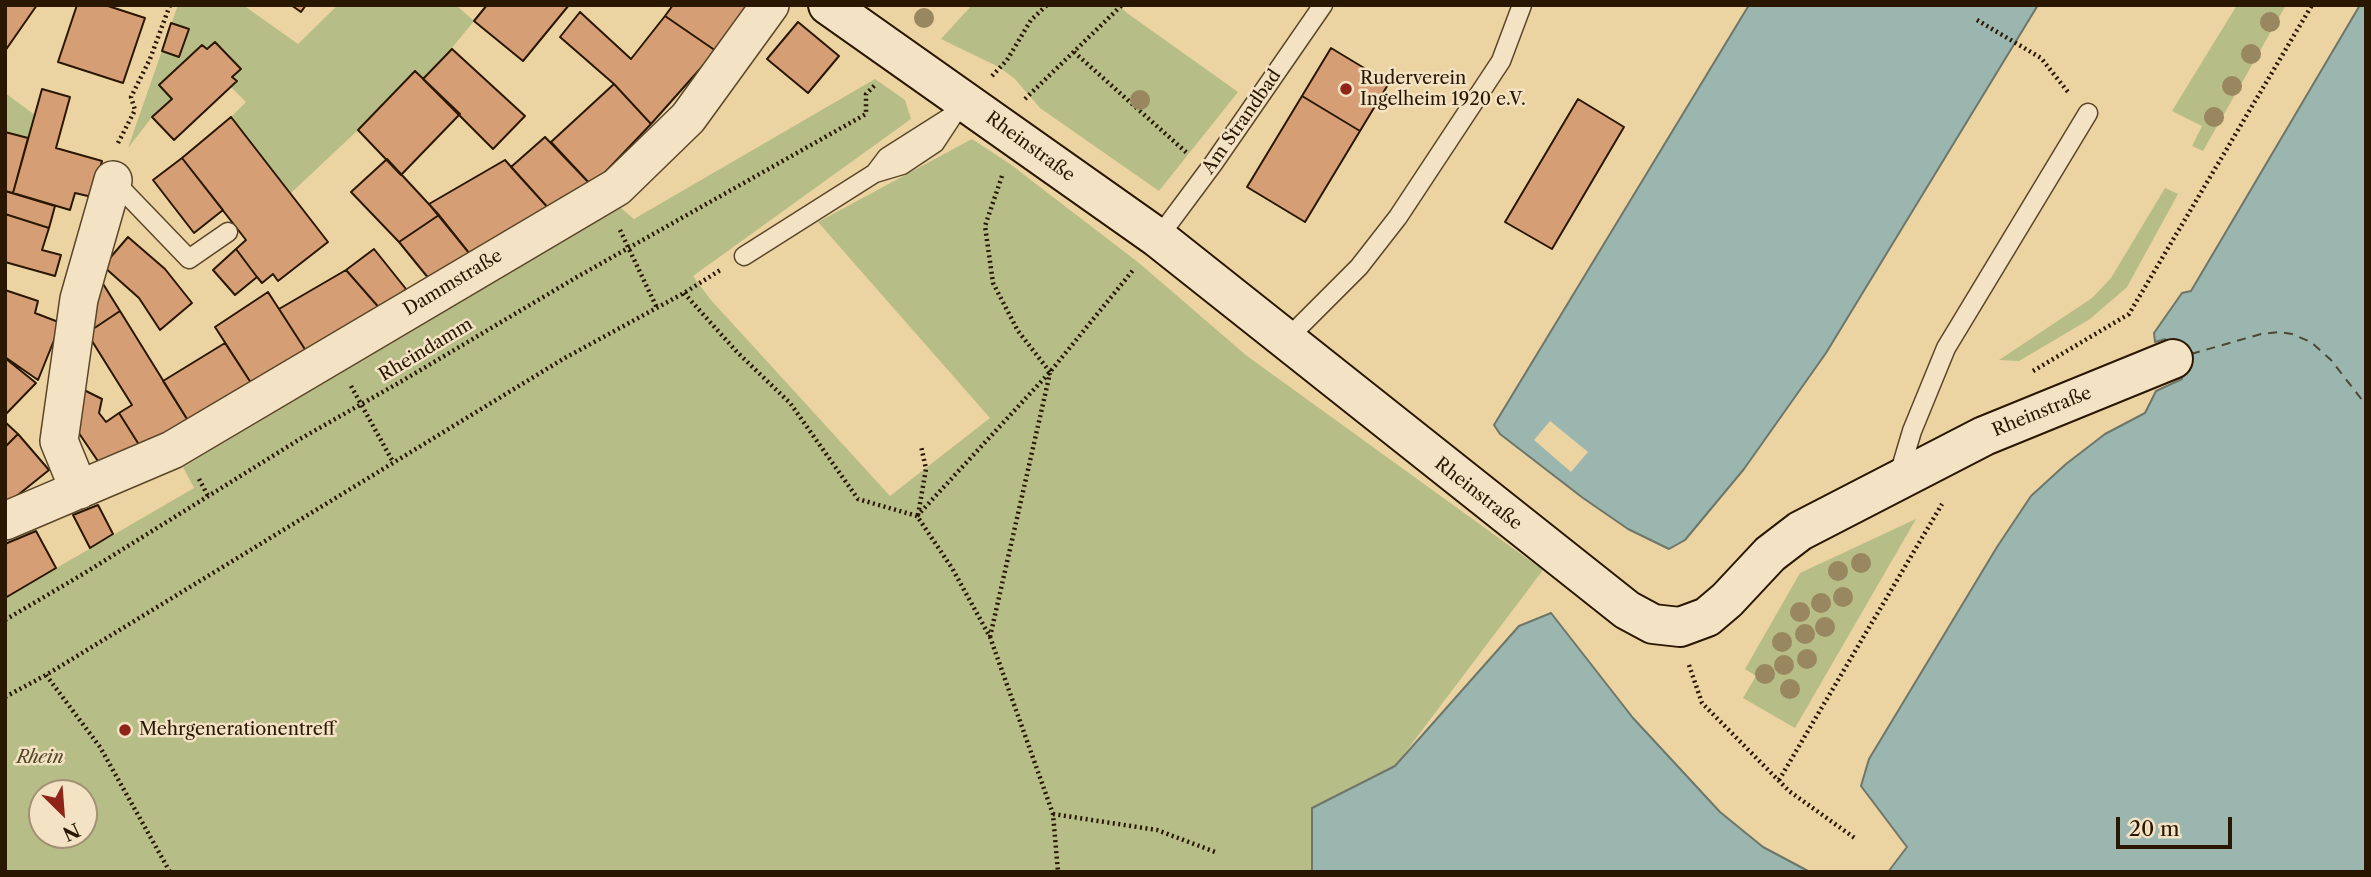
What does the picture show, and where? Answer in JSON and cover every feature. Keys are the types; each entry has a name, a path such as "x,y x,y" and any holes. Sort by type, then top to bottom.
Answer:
{"street":[{"name":"Dammstraße","path":"5,521 172,450 617,187 688,118 770,5"},
{"name":"Rheinstraße","path":"828,5 961,108 1013,135 1158,238 1627,610 1653,624 1680,627 1707,617 1727,600 1770,554 1800,531 1984,436 2173,359"},
{"path":"79,490 59,441 79,299 113,180"}],"lane":[{"name":"Am Strandbad","path":"1158,238 1213,164 1323,5"},
{"path":"1286,340 1359,267 1398,217 1501,61 1522,5"},
{"path":"744,256 876,173 902,165 934,142 961,108"},
{"path":"1896,481 1912,431 1946,348 2088,113"},
{"path":"113,180 189,258 228,232"}],"path":[{"path":"113,180 108,162 135,110 131,97 150,59 170,5"},
{"path":"961,108 1007,60 1031,20 1047,5"},
{"path":"1050,372 1018,331 993,283 985,226 1028,95 1122,5"},
{"path":"1977,20 2041,58 2075,102 2088,113"},
{"path":"1074,52 1188,154 1213,164"},
{"name":"Rheindamm","path":"5,620 300,439 630,247 866,114 866,94"},
{"path":"918,516 1050,372 1158,238"},
{"path":"630,247 657,308"},
{"path":"5,698 563,359 684,293 744,256"},
{"path":"684,293 737,352 790,403 858,499 918,516 952,568 990,637 1053,814 1058,872"},
{"path":"990,637 1050,372"},
{"path":"360,405 393,462"},
{"path":"918,516 926,469 921,446"},
{"path":"46,675 100,747 170,872"},
{"path":"1702,703 1789,791 1856,839"},
{"path":"1053,814 1157,830 1218,853"}],"green space":[{"path":"178,5 243,5 298,44 338,5 456,5 474,21 423,79 415,71 291,193 231,117 246,102 231,87 236,81 202,45 159,85 172,99 152,117 128,148"},
{"path":"972,5 1119,5 1238,92 1159,191 1040,108 1015,79 999,67 941,39"},
{"path":"2237,5 2286,5 2203,151 2192,146 2202,126 2172,111"},
{"name":"Rhein","path":"875,79 905,100 911,119 693,276 710,299 890,496 990,418 818,222 972,139 1010,164 1139,263 1247,356 1543,570 1395,766 1312,808 1312,872 5,872 5,598 194,488 183,467 621,208 634,219"},
{"path":"5,93 35,115 28,138 5,132"},
{"path":"2165,188 2178,194 2127,287 2090,319 2019,361 1999,360 2092,298 2111,278"},
{"path":"1916,519 1795,728 1743,698 1756,676 1745,669 1800,573"}],"water":[{"path":"1749,5 2038,5 1826,353 1744,469 1685,540 1669,549 1628,529 1583,498 1500,434 1494,425"},
{"path":"2360,5 2366,5 2366,872 1888,872 1907,847 1861,786 1869,759 1997,547 2031,496 2105,434 2145,413 2156,391 2182,379 2165,339 2155,342 2154,333 2182,293 2191,291"},
{"path":"1551,613 1633,718 1720,812 1763,847 1810,872 1312,872 1312,808 1395,766 1519,626"}],"pier":[{"path":"1550,421 1588,452 1571,472 1534,440"}],"building":[{"path":"5,5 37,5 5,51"},
{"path":"77,5 105,5 145,18 123,83 58,62"},
{"path":"291,5 306,5 301,12"},
{"path":"487,5 569,5 523,61 474,21"},
{"path":"673,5 752,5 716,51 665,16"},
{"path":"580,12 631,59 665,16 716,51 651,124 614,84 560,37"},
{"path":"798,22 839,56 808,93 767,59"},
{"path":"171,23 189,29 179,57 162,51"},
{"path":"215,42 241,69 232,77 237,81 174,140 152,117 172,99 159,85 202,45 207,49"},
{"name":"Ruderverein Ingelheim 1920 e.V.","path":"1331,48 1389,83 1360,131 1302,96"},
{"path":"452,49 525,116 493,149 423,79"},
{"path":"415,71 460,114 401,175 358,130"},
{"path":"614,84 651,124 592,186 551,142"},
{"path":"42,89 70,97 56,148 102,161 92,197 75,193 70,210 13,193"},
{"path":"1302,96 1360,131 1305,222 1247,187"},
{"path":"1578,99 1624,127 1552,249 1505,222"},
{"path":"231,117 328,242 278,281 273,274 262,283 257,277 236,249 246,240 182,158"},
{"path":"5,132 28,138 13,193 5,191"},
{"path":"545,137 592,186 550,210 511,167"},
{"path":"182,158 223,210 194,233 153,180"},
{"path":"387,159 439,215 399,242 351,192"},
{"path":"505,160 550,210 474,259 429,204"},
{"path":"5,191 55,206 49,228 5,214"},
{"path":"5,214 49,228 42,250 61,255 55,276 5,262"},
{"path":"439,215 474,259 434,285 399,242"},
{"path":"128,237 165,269 192,303 160,330 139,298 103,266"},
{"path":"236,249 257,277 235,295 213,270"},
{"path":"374,249 406,289 382,311 346,270"},
{"path":"346,270 382,311 308,354 279,309"},
{"path":"100,279 120,311 87,333"},
{"path":"5,290 38,301 35,313 61,323 38,380 5,357"},
{"path":"268,292 308,354 255,389 215,327"},
{"path":"120,311 192,427 143,451 119,413 132,405 87,333"},
{"path":"225,343 255,389 192,427 163,381"},
{"path":"5,358 36,383 5,415"},
{"path":"78,387 102,399 99,413 106,422 119,413 143,451 104,470 72,423"},
{"path":"5,422 18,434 5,447"},
{"path":"18,434 49,470 8,503 5,498 5,447"},
{"path":"98,505 113,534 90,548 73,515"},
{"path":"36,531 56,568 5,598 5,544"}],"ferry route":[{"path":"2191,354 2261,334 2292,334 2311,342 2331,360 2366,405"}],"place":[{"name":"Ruderverein Ingelheim 1920 e.V.","path":"1346,89"},
{"name":"Mehrgenerationentreff","path":"125,730"}]}
